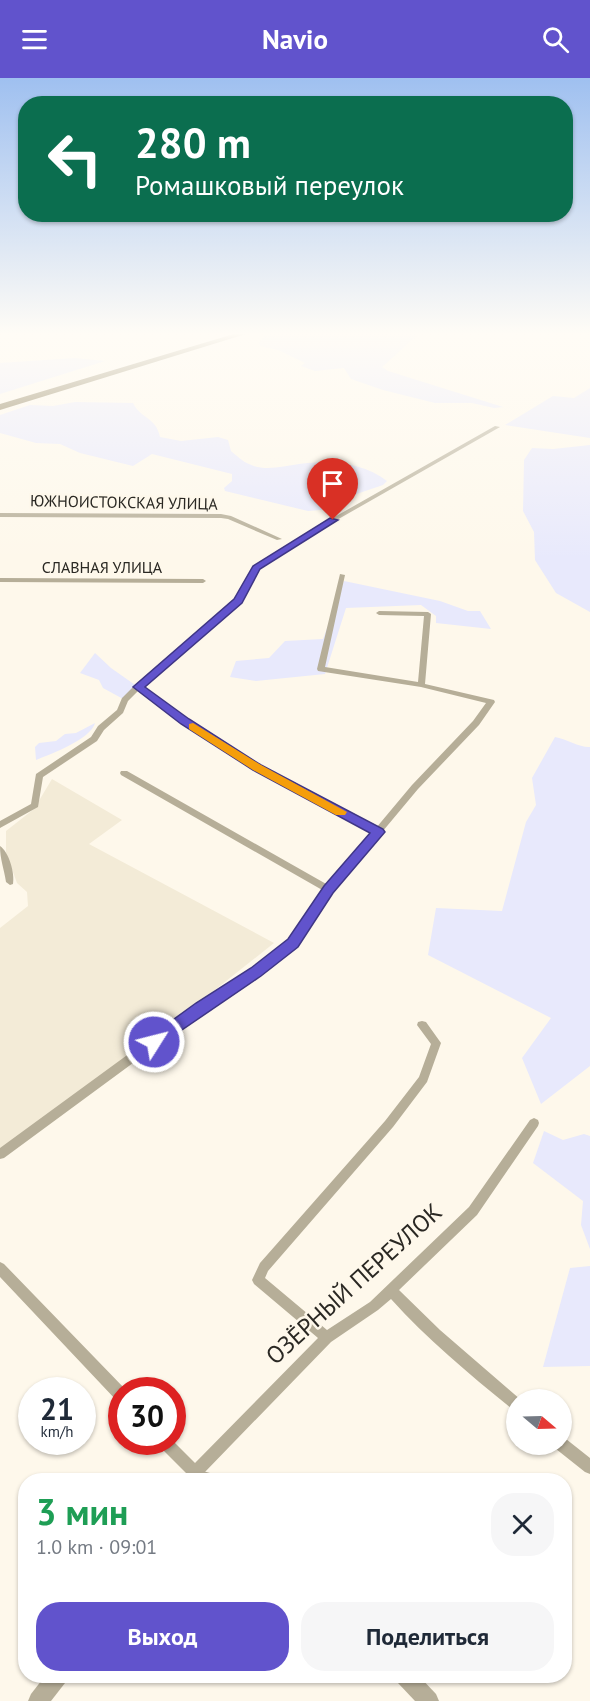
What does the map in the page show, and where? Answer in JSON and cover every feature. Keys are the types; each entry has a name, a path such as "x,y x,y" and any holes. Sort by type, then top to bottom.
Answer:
{"street":[{"path":"0,825 35,805 39,776 94,739 138,687 238,600 256,568 333,520 497,427"},
{"name":"ЮЖНОИСТОКСКАЯ УЛИЦА","path":"0,515 221,516 229,517 279,539"},
{"path":"0,1154 201,1007 256,972 293,943 328,890 415,787 476,723 491,702 421,685 321,669 342,575"},
{"name":"СЛАВНАЯ УЛИЦА","path":"0,580 203,581"},
{"path":"379,613 428,614 421,685"},
{"path":"138,687 185,722 257,767 378,832"},
{"path":"124,773 328,890"},
{"path":"0,849 9,872 10,882"},
{"path":"327,1338 258,1280 264,1268 389,1124 423,1079 436,1043 422,1025"},
{"name":"ОЗЁРНЫЙ ПЕРЕУЛОК","path":"205,1473 327,1338 374,1306 473,1211 534,1123"},
{"path":"0,1268 108,1381"},
{"path":"391,1290 410,1312 506,1395"},
{"path":"572,1453 590,1467"},
{"path":"178,1455 195,1473"},
{"path":"38,1701 52,1683"},
{"path":"412,1683 429,1701"}],"shaded area":[{"path":"19,409 137,409 152,422 160,437 181,441 218,437 228,440 231,451 244,462 261,468 322,462 345,464 367,470 387,481 383,485 333,502 332,509 308,511 225,491 224,488 232,481 232,474 152,454 133,466 80,453 60,444 36,443 0,433 0,415"},
{"path":"532,409 590,409 590,438 505,425"},
{"path":"590,445 590,612 556,593 535,560 534,532 523,511 524,460 532,448 553,449"},
{"path":"344,581 440,601 468,611 480,611 491,629 436,623 436,616 421,605 346,608 325,674 256,681 230,677 236,661 269,658 285,641 323,639"},
{"path":"95,653 111,668 138,687 125,700 103,688 99,680 80,673"},
{"path":"95,723 92,729 79,740 36,760 35,747 39,743 56,741 65,734 76,733"},
{"path":"555,737 590,747 590,1066 541,1104 522,1058 551,1018 428,955 436,908 502,911 526,822 536,805 532,778"},
{"path":"52,779 122,820 89,844 274,943 177,1020 0,1151 0,928 28,906 27,892 17,883 6,853 6,831 34,809"},
{"path":"544,1131 563,1140 584,1134 590,1136 590,1249 581,1225 583,1201 533,1163"},
{"path":"590,1266 590,1366 543,1367 570,1268"}],"slow traffic":[{"path":"193,727 257,767 341,812"}],"route":[{"path":"154,1042 201,1007 256,972 293,943 328,890 378,832 257,767 185,722 138,687 238,600 256,568 333,520"}]}
